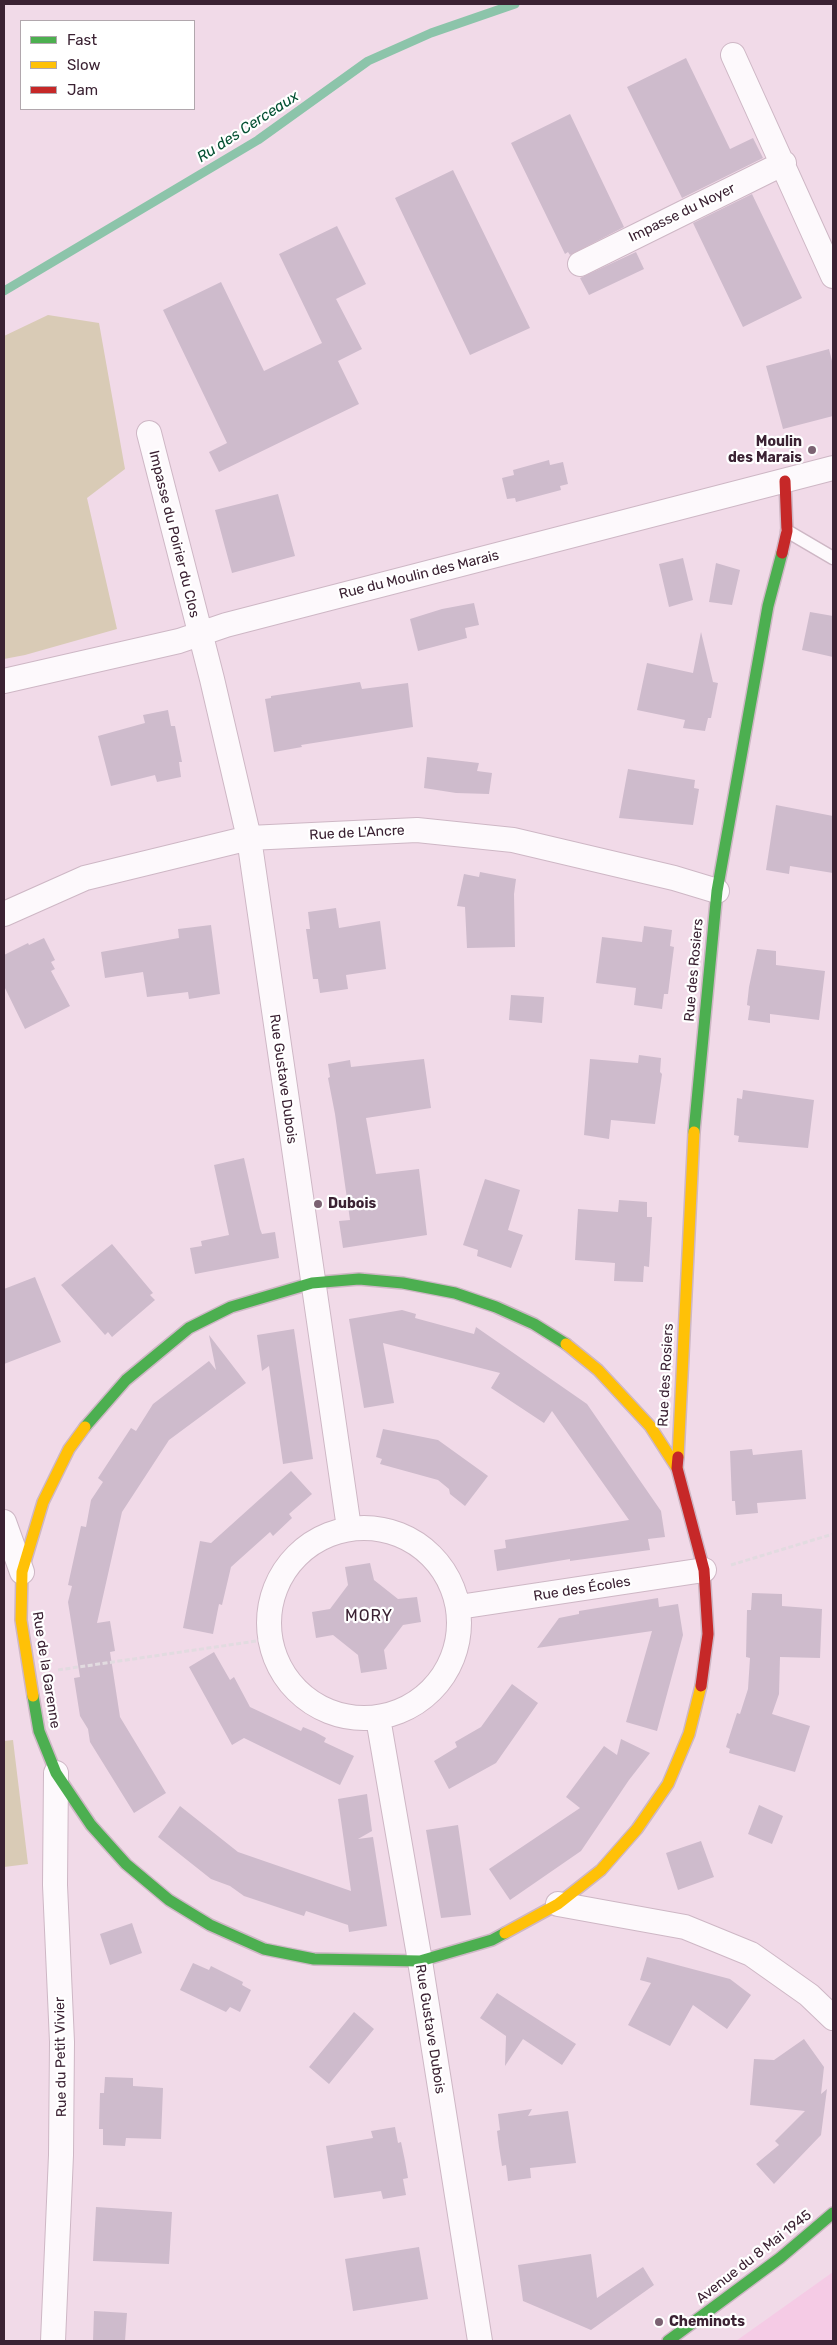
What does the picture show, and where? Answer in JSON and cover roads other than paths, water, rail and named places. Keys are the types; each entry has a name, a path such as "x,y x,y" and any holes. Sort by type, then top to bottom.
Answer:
{"street":[{"path":"733,55 784,162 833,276"},
{"name":"Impasse du Noyer","path":"580,264 784,162"},
{"name":"Impasse du Poirier du Clos","path":"148,433 200,634"},
{"name":"Rue du Moulin des Marais","path":"4,681 179,641 226,625 833,468"},
{"name":"Rue des Rosiers","path":"677,1468 695,1122 716,891 768,606 787,531 785,481"},
{"name":"Rue Gustave Dubois","path":"200,634 248,838 349,1528"},
{"name":"Rue de L'Ancre","path":"4,914 85,878 248,838 418,830 514,840 674,878 716,891"},
{"name":"Rue de la Garenne","path":"359,1279 403,1283 455,1293 496,1307 534,1324 566,1344 605,1376 650,1426 677,1468 691,1515 704,1570 708,1634 703,1680 689,1734 668,1784 637,1829 601,1870 558,1904 492,1940 420,1961 314,1959 264,1949 210,1925 169,1900 126,1864 91,1825 56,1773 39,1731 21,1620 22,1572 43,1502 69,1449 96,1412 126,1380 189,1328 231,1307 312,1283 359,1279"},
{"path":"4,1522 22,1572"},
{"path":"349,1528 379,1528 408,1537 432,1554 450,1579 460,1607 459,1638 450,1667 446,1673 432,1691 407,1709 378,1718 348,1718 320,1708 296,1691 279,1667 270,1638 269,1613 275,1589 287,1567 304,1548 324,1535 349,1528"},
{"name":"Rue des Écoles","path":"460,1607 704,1570"},
{"name":"Rue Gustave Dubois","path":"378,1718 420,1961 480,2341"},
{"name":"Rue du Petit Vivier","path":"53,2341 61,2155 62,2042 55,1885 56,1773"},
{"path":"558,1904 685,1927 751,1954 809,1995 833,2018"},
{"name":"Avenue du 8 Mai 1945","path":"668,2341 780,2258 833,2213"}],"lane":[{"path":"787,531 833,558"}],"waterway":[{"name":"Ru des Cerceaux","path":"4,291 258,140 368,61 431,33 515,4"}],"place":[{"name":"Moulin des Marais","path":"812,450"},
{"name":"Dubois","path":"318,1204"},
{"name":"Cheminots","path":"659,2322"}],"district":[{"name":"MORY","path":"369,1616"}]}
